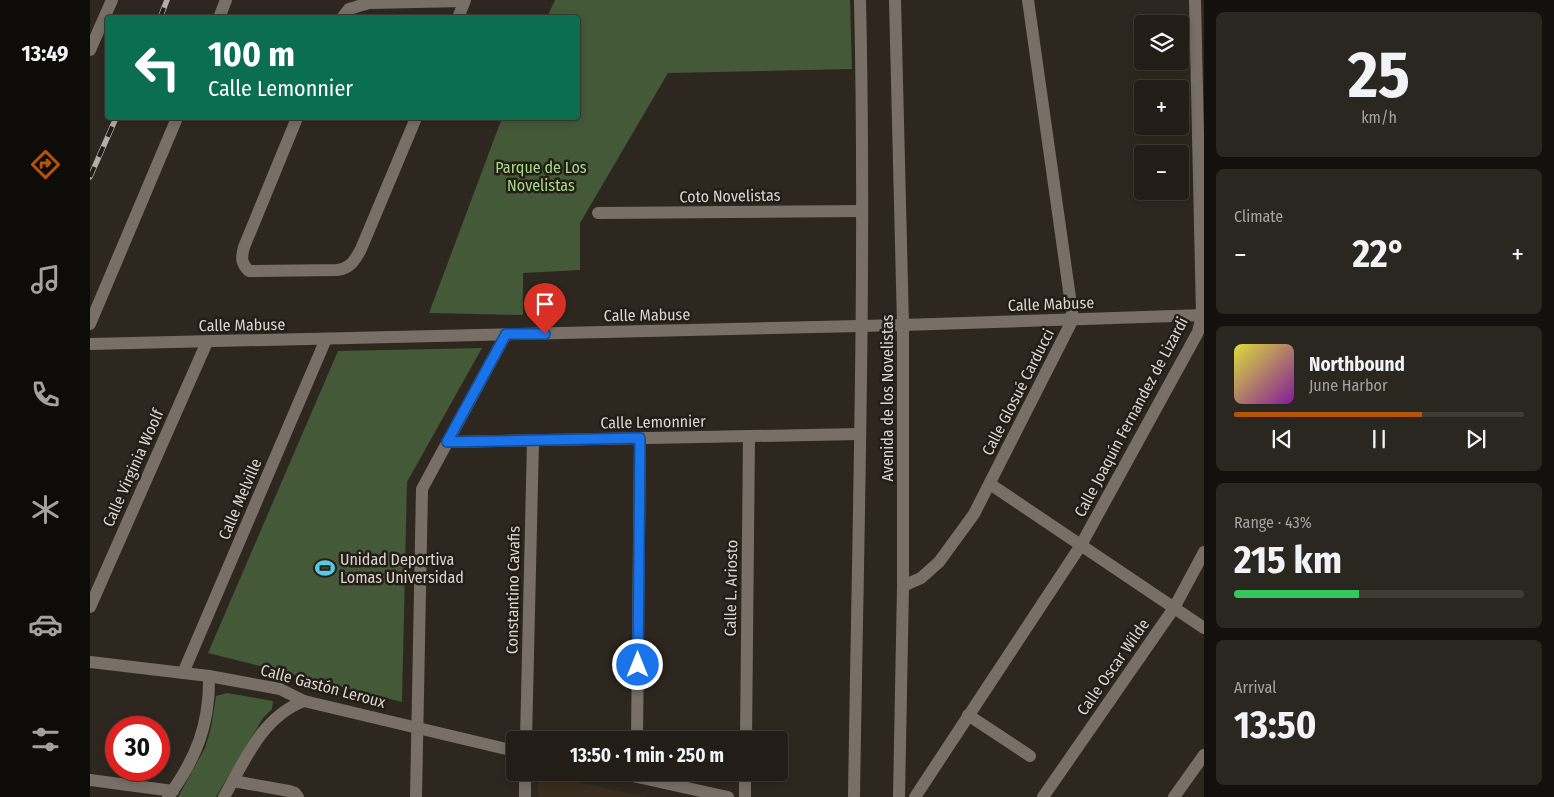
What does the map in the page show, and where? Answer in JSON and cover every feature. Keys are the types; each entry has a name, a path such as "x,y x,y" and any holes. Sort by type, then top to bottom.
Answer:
{"street":[{"path":"105,15 112,0"},
{"path":"220,15 226,0"},
{"path":"344,15 349,9 369,4 465,0 459,15"},
{"name":"Avenida de los Novelistas","path":"854,797 862,326 863,112 860,0"},
{"name":"Avenida de los Novelistas","path":"895,0 903,325 903,586 899,797"},
{"name":"Calle Glosué Carducci","path":"903,586 921,578 939,562 974,514 1073,319 1028,0"},
{"name":"Calle Joaquín Fernandez de Lizardi","path":"915,797 1080,545 1198,332 1203,315 1195,0"},
{"path":"90,50 105,16"},
{"path":"90,324 176,120"},
{"path":"296,120 244,247 241,257 243,265 250,271 337,270 346,268 355,261 362,249 415,120"},
{"name":"Coto Novelistas","path":"598,213 862,211"},
{"name":"Calle Mabuse","path":"90,344 903,325 1203,315"},
{"path":"416,797 422,489 506,334"},
{"name":"Calle Melville","path":"183,673 326,339"},
{"name":"Calle Virginia Woolf","path":"90,607 207,342"},
{"name":"Calle Lemonnier","path":"447,442 860,434"},
{"name":"Calle L. Ariosto","path":"746,731 749,436"},
{"path":"637,731 640,438"},
{"name":"Constantino Cavafis","path":"526,731 533,441"},
{"path":"990,484 1204,628"},
{"name":"Calle Oscar Wilde","path":"1043,797 1174,608 1204,552"},
{"name":"Calle Gastón Leroux","path":"90,662 209,676 280,689 304,701 506,749"},
{"path":"90,780 170,794 182,779 202,737 210,697 209,676"},
{"path":"224,797 251,747 263,732 282,712 304,701"},
{"path":"968,715 1030,756"},
{"path":"1174,797 1204,755"},
{"path":"233,781 289,790 298,797"},
{"path":"525,781 525,797"},
{"path":"662,781 728,797"},
{"path":"745,781 745,797"}],"shaded area":[{"path":"538,781 571,781 648,797 538,797"}],"green space":[{"name":"Parque de Los Novelistas","path":"555,0 850,0 852,69 668,73 580,223 580,270 523,273 523,315 429,313 501,120 580,120 580,15 548,15"},
{"name":"Unidad Deportiva Lomas Universidad","path":"482,348 407,482 402,702 208,653 338,351"},
{"path":"227,693 273,701 272,709 263,718 216,797 178,797 205,748 211,728 216,696"}],"railway":[{"path":"161,15 167,0"},
{"path":"90,177 115,120"}],"place":[{"name":"Unidad Deportiva Lomas Universidad","path":"325,568"}],"route":[{"path":"545,334 506,334 447,442 640,438 638,665"}]}
